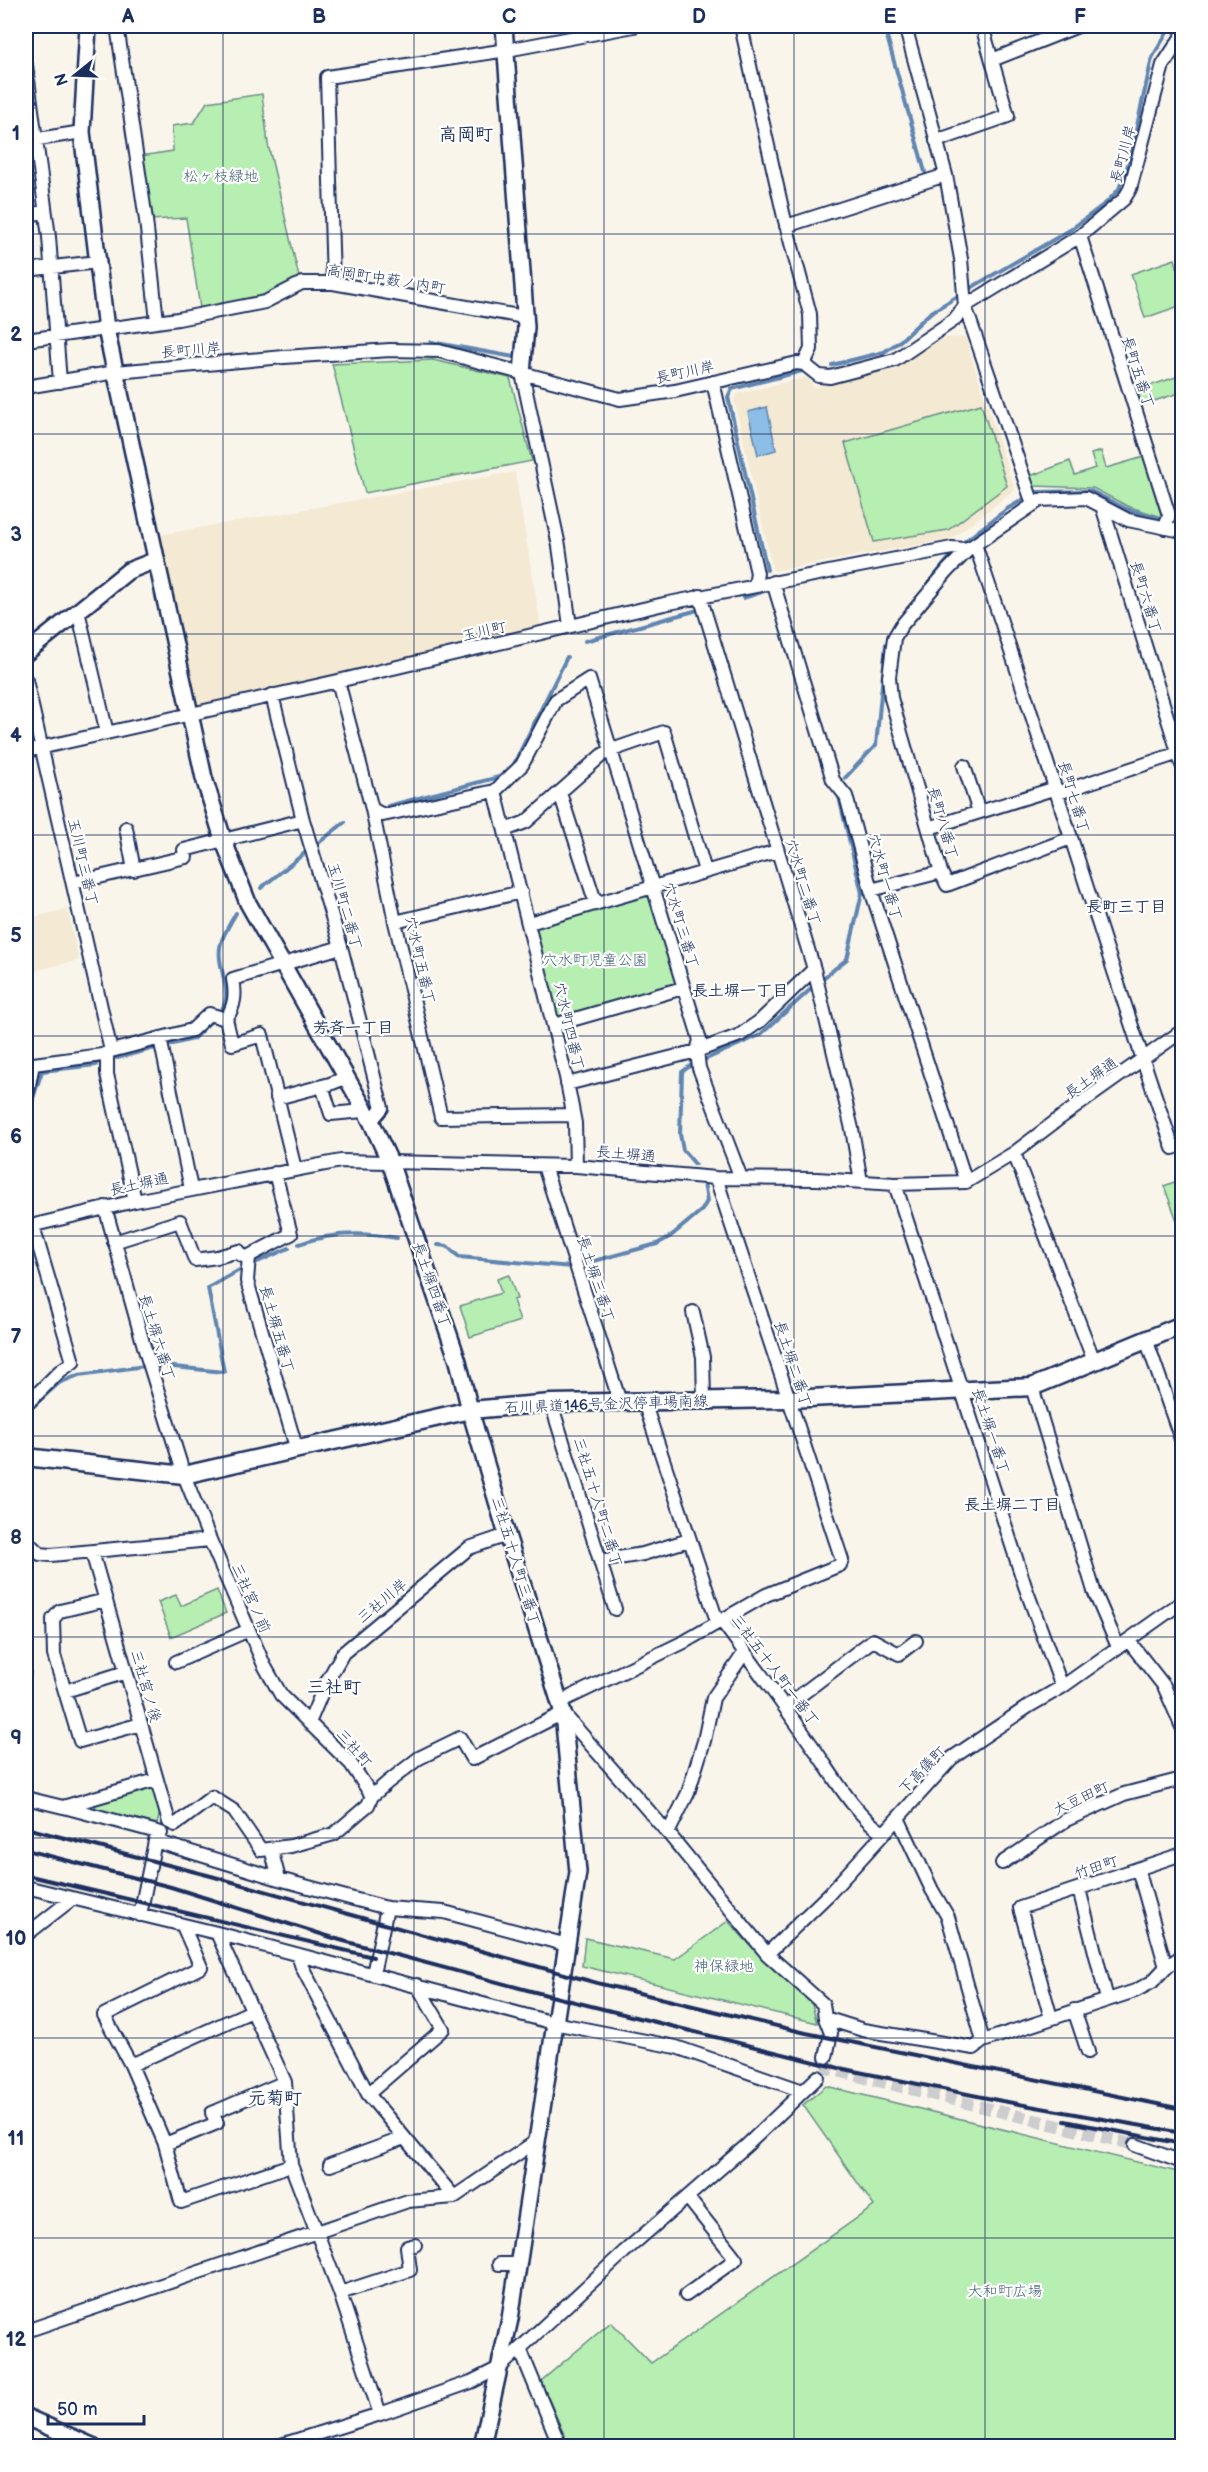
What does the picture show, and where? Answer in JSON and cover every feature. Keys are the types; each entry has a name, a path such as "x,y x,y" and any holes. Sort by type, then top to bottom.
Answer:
{"main road":[{"name":"石川県道146号金沢停車場南線","path":"26,1457 184,1474 470,1410 551,1403 789,1399 1032,1387 1182,1325"}],"street":[{"name":"長土塀四番丁","path":"88,26 82,132 106,328 204,778 223,839 248,903 367,1116 390,1162 458,1360 470,1410"},
{"path":"117,26 146,220 157,321"},
{"path":"504,26 526,327 522,373 559,546 570,626"},
{"path":"333,283 327,77 507,50 634,26"},
{"path":"741,26 786,226 810,314 811,349 804,364"},
{"path":"905,26 946,175 961,259 965,306 1033,504"},
{"path":"936,141 1008,116 982,26"},
{"path":"992,60 1078,26"},
{"name":"長町川岸","path":"26,387 116,372 390,350 439,351 620,399 675,391 753,375 796,363 804,364 819,376 830,377 895,360 954,320 965,306 1080,236 1124,199 1130,189 1163,65 1182,36"},
{"path":"26,65 30,140 45,212 60,382"},
{"path":"30,140 82,132"},
{"path":"786,226 946,175"},
{"path":"26,214 45,212"},
{"name":"長町五番丁","path":"1080,236 1169,515 1165,528"},
{"path":"26,270 98,262"},
{"name":"高岡町中薮ノ内町","path":"26,340 157,321 265,302 302,283 333,283 524,317"},
{"path":"713,382 757,573 755,586"},
{"path":"962,548 1040,500 1086,498 1128,520 1182,531"},
{"name":"長町六番丁","path":"1102,506 1181,759"},
{"name":"玉川町","path":"26,751 191,715 700,596 962,548"},
{"name":"長町八番丁","path":"941,872 891,698 890,677 894,638 901,626 948,570 962,548"},
{"name":"長町七番丁","path":"962,548 977,550 1057,791 1142,1060 1173,1148 1182,1145"},
{"path":"26,653 128,571 156,560"},
{"name":"穴水町一番丁","path":"773,582 833,780 846,796 871,890 966,1182"},
{"name":"穴水町二番丁","path":"700,596 814,969 850,1118 861,1182"},
{"path":"78,611 107,733"},
{"name":"穴水町三番丁","path":"495,791 522,765 556,700 589,679 700,1040 697,1051 699,1068 741,1178"},
{"name":"玉川町三番丁","path":"26,680 109,1052 107,1074 135,1201"},
{"name":"穴水町五番丁","path":"338,681 372,809 395,922 441,1118 573,1115"},
{"name":"玉川町二番丁","path":"272,695 303,820 341,947 382,1108 367,1116"},
{"path":"505,830 526,822 602,755 664,732 705,871"},
{"path":"929,828 980,812 1181,759"},
{"path":"964,766 980,812"},
{"path":"372,809 383,815 495,791"},
{"name":"穴水町四番丁","path":"495,791 567,1084 573,1115 576,1166"},
{"path":"560,793 596,904"},
{"path":"73,883 186,857 184,850 303,820"},
{"path":"126,828 134,870"},
{"path":"871,890 941,872 947,885 1071,838"},
{"path":"529,923 777,851"},
{"path":"395,922 521,892"},
{"path":"26,1101 29,1064 102,1055 192,1030 209,1014 220,1017 232,1010 236,993 233,979 341,947"},
{"path":"567,1084 697,1051 740,1035 753,1026 814,969"},
{"path":"554,1025 683,987"},
{"path":"220,1017 232,1044 262,1035 295,1169"},
{"name":"長土塀通","path":"29,1227 105,1207 341,1161 576,1166 716,1178 817,1179 895,1184 966,1182 1014,1153 1182,1031"},
{"path":"160,1038 191,1189"},
{"path":"277,1098 345,1078"},
{"path":"322,1086 331,1114 367,1116"},
{"path":"1014,1153 1094,1361"},
{"name":"長土塀三番丁","path":"544,1166 620,1402"},
{"path":"114,1242 180,1221 195,1260 239,1251 241,1255 249,1258 291,1234 275,1173"},
{"name":"長土塀二番丁","path":"716,1178 842,1560 840,1565 766,1594 721,1620"},
{"name":"長土塀一番丁","path":"895,1184 1025,1586 1062,1687"},
{"name":"長土塀六番丁","path":"105,1207 184,1474"},
{"path":"26,1405 60,1371 73,1362 29,1227"},
{"name":"長土塀五番丁","path":"249,1258 247,1281 296,1448"},
{"path":"693,1312 703,1357 704,1401"},
{"path":"1146,1339 1179,1424 1182,1442"},
{"path":"1032,1387 1094,1589 1123,1643 1164,1686 1182,1726"},
{"name":"三社五十人町一番丁","path":"644,1402 716,1618 721,1620 785,1707 840,1789 867,1822 883,1833"},
{"name":"三社五十人町二番丁","path":"551,1403 615,1609"},
{"name":"三社五十人町三番丁","path":"470,1410 562,1707 578,1872 510,2319 482,2446"},
{"name":"三社宮ノ前","path":"184,1474 264,1665 281,1695 309,1723"},
{"path":"26,1531 27,1542 40,1554 92,1552 210,1540"},
{"name":"三社川岸","path":"309,1723 343,1653 469,1548 507,1535"},
{"path":"600,1561 643,1554 689,1540"},
{"name":"三社宮ノ後","path":"92,1552 156,1780 172,1823"},
{"path":"106,1600 60,1611 53,1619 54,1655 80,1741 141,1724"},
{"name":"下高儀町","path":"767,1954 829,1894 952,1758 1029,1706 1062,1687 1182,1602"},
{"path":"140,1915 158,1837 172,1823 212,1797 234,1811 261,1850 271,1850 334,1834 368,1805 372,1797 419,1758 460,1738 472,1759 721,1620"},
{"path":"176,1662 249,1630"},
{"path":"785,1707 873,1640 899,1654 916,1641"},
{"path":"668,1833 688,1793 704,1741 713,1698 745,1652"},
{"path":"65,1691 126,1672"},
{"path":"562,1707 767,1954 823,2004 825,2018 831,2032 826,2057"},
{"name":"三社町","path":"309,1723 351,1764 372,1797"},
{"name":"大豆田町","path":"1002,1863 1066,1820 1124,1794 1182,1779"},
{"path":"63,1807 156,1780"},
{"path":"26,1798 63,1807 158,1837 279,1880 387,1908 444,1912 567,1945"},
{"path":"898,1818 932,1890 948,1917 983,2041"},
{"path":"271,1850 279,1880"},
{"name":"竹田町","path":"1051,2018 1020,1908 1182,1854"},
{"path":"1138,1869 1166,1967"},
{"path":"26,1887 417,1985 554,2023 676,2047 802,2091"},
{"path":"1079,1888 1107,1999"},
{"path":"26,1935 72,1899"},
{"path":"373,1974 387,1908"},
{"path":"183,1926 201,1967 104,2015 131,2065 165,2144 181,2202 291,2165"},
{"path":"217,1934 285,2082 291,2165 340,2293 380,2414"},
{"path":"298,1955 302,1967 368,2094 454,2197"},
{"path":"825,2018 863,2030 974,2048 983,2041 1135,1991 1152,1982 1166,1967 1182,1956"},
{"path":"368,2094 443,2029 423,1999 417,1985"},
{"path":"1074,2010 1088,2052"},
{"path":"131,2065 252,2011"},
{"path":"278,2446 317,2441 380,2414 471,2382 499,2368 818,2077"},
{"path":"165,2144 217,2123 212,2113 285,2082"},
{"path":"330,2165 404,2138"},
{"path":"26,2331 316,2231 408,2202 454,2197 538,2140"},
{"path":"1135,2145 1182,2162"},
{"path":"686,2295 736,2259 688,2198"},
{"path":"340,2293 410,2270 407,2247 415,2245"},
{"path":"499,2264 517,2264"},
{"path":"520,2349 560,2446"},
{"path":"26,2417 92,2446"}],"shaded area":[{"path":"965,337 1015,490 951,539 773,571 734,399 739,393 808,377 814,388 826,385 900,362 945,338"},
{"path":"515,472 541,627 196,706 159,535"},
{"path":"67,909 79,960 26,973 26,919"}],"green space":[{"name":"松ヶ枝緑地","path":"262,94 268,144 299,277 262,297 200,308 186,218 150,220 141,156 173,151 172,126 194,123 207,102"},
{"path":"1175,259 1182,284 1182,305 1145,318 1131,274"},
{"path":"433,360 510,378 532,461 365,493 332,364"},
{"path":"1182,375 1182,392 1139,406 1134,391"},
{"path":"981,404 1007,486 948,530 874,542 845,443"},
{"path":"1101,451 1106,468 1144,457 1162,517 1127,506 1093,488 1034,486 1030,476 1070,461 1075,475 1095,468 1091,454"},
{"name":"穴水町児童公園","path":"644,896 650,898 675,982 672,986 562,1020 557,1016 536,930 538,927"},
{"path":"1182,1179 1182,1234 1164,1186"},
{"path":"509,1275 517,1299 513,1300 520,1321 470,1337 460,1306 501,1293 497,1279"},
{"path":"217,1590 226,1613 171,1637 158,1602 176,1595 181,1606"},
{"path":"150,1788 155,1790 161,1808 157,1824 96,1810 95,1804"},
{"name":"神保緑地","path":"728,1921 763,1959 811,2001 817,2023 582,1966 585,1938 675,1959"},
{"name":"大和町広場","path":"826,2086 1182,2173 1182,2429 1178,2446 569,2446 541,2381 611,2322 651,2363 874,2206 803,2105"}],"water":[{"path":"767,407 776,450 758,455 748,412"}],"waterway":[{"path":"884,26 925,172"},
{"path":"969,289 1070,230 1107,202 1119,189 1129,162 1152,58 1171,26"},
{"path":"832,365 884,352 899,342 930,313 958,296"},
{"path":"431,342 514,357"},
{"path":"767,570 728,397 732,389 806,370"},
{"path":"961,544 1007,509 1036,492 1091,491 1126,509 1179,524"},
{"path":"928,584 954,552"},
{"path":"743,598 762,592"},
{"path":"585,641 698,610"},
{"path":"845,778 876,745 886,644 889,639"},
{"path":"388,806 499,777 513,766 567,657"},
{"path":"822,979 847,959 862,893 839,797"},
{"path":"316,845 345,822"},
{"path":"261,888 306,852"},
{"path":"219,1013 226,997 220,961 221,943 236,913"},
{"path":"704,1060 760,1035 812,988"},
{"path":"169,1045 193,1039 214,1018"},
{"path":"117,1058 155,1048"},
{"path":"694,1063 682,1072 680,1134 683,1150 695,1164"},
{"path":"26,1127 32,1114 31,1104 42,1071 96,1065"},
{"path":"579,1265 657,1244 671,1236 702,1210 707,1201 704,1183"},
{"path":"299,1244 323,1237 348,1234 397,1238"},
{"path":"438,1245 447,1246 459,1257 572,1267"},
{"path":"253,1264 289,1248"},
{"path":"154,1365 224,1372 208,1288 243,1268"},
{"path":"27,1438 29,1410 59,1383 79,1375 145,1366"},
{"path":"27,1476 33,1533"},
{"path":"26,1683 30,1671 26,1613 33,1561"}],"tunnel":[{"path":"822,2067 1135,2145"}],"railway":[{"path":"26,1828 211,1876 597,1983 806,2033 1182,2109"},
{"path":"26,1850 171,1887 340,1940 531,1991 839,2068 1002,2101 1182,2133"},
{"path":"26,1875 373,1957"},
{"path":"1065,2121 1182,2144"}],"district":[{"name":"高岡町","path":"466,134"},
{"name":"長町三丁目","path":"1126,906"},
{"name":"長土塀一丁目","path":"740,990"},
{"name":"芳斉一丁目","path":"353,1027"},
{"name":"長土塀二丁目","path":"1012,1504"},
{"name":"三社町","path":"334,1687"},
{"name":"元菊町","path":"275,2098"}]}
